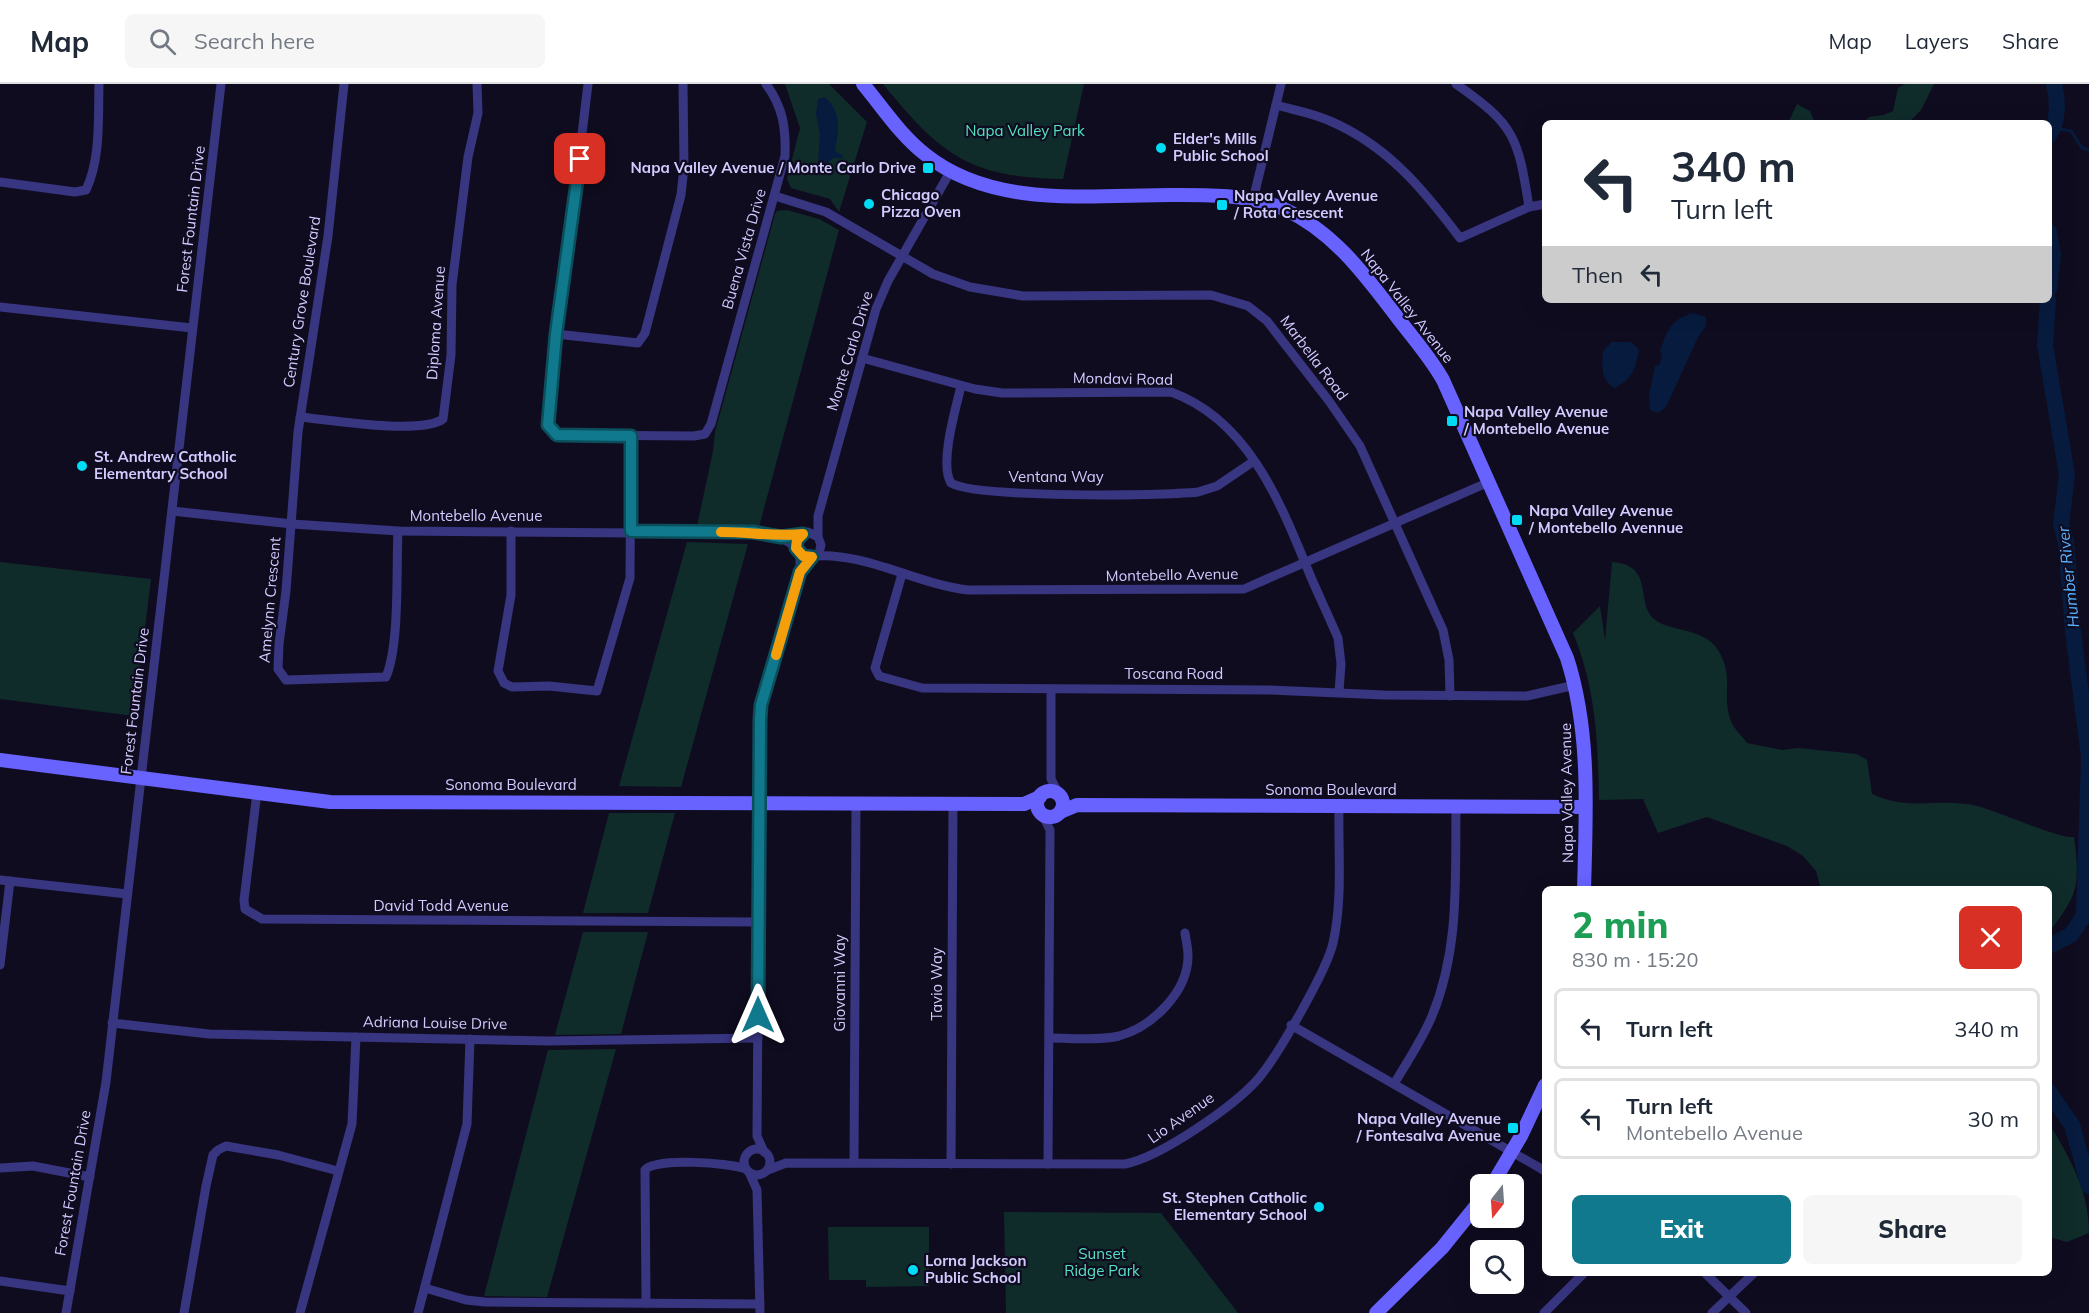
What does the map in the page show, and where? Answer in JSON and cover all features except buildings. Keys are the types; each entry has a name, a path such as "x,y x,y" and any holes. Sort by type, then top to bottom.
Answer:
{"street":[{"path":"0,182 75,192 86,190 92,178 97,138 99,84"},
{"name":"Century Grove Boulevard","path":"292,524 300,417 328,237 344,84"},
{"name":"Diploma Avenue","path":"300,417 418,426 435,425 443,419 451,355 452,285 468,157 478,113 477,84"},
{"path":"511,531 511,595 498,671 504,683 512,687 549,686 597,691 630,579 631,436 557,435 548,425 556,334 588,84"},
{"path":"556,334 626,344 638,343 645,333 681,195 684,167 683,84"},
{"name":"Buena Vista Drive","path":"631,436 694,436 705,434 711,424 785,156 786,128 778,100 766,84"},
{"name":"Napa Valley Avenue","path":"863,84 911,142 950,172 986,185 1022,193 1206,195 1253,200 1284,210 1302,219 1346,253 1438,371 1558,637 1575,685 1583,727 1584,886"},
{"path":"1253,200 1281,84"},
{"path":"1456,84 1491,108 1511,132 1522,163 1529,207"},
{"name":"Forest Fountain Drive","path":"66,1313 90,1177 112,1023 218,120 218,87"},
{"path":"1276,105 1329,120 1379,148 1426,192 1460,238 1529,207 1542,205"},
{"name":"Monte Carlo Drive","path":"819,539 818,516 881,295 950,172"},
{"name":"Marbella Road","path":"775,196 826,212 933,274 970,287 1023,297 1211,295 1248,306 1267,321 1360,446 1443,630 1449,660 1450,696"},
{"path":"0,306 192,328"},
{"name":"Mondavi Road","path":"862,358 961,386 1002,393 1171,392 1196,401 1226,426 1269,482 1338,638 1341,664 1339,692"},
{"name":"Ventana Way","path":"961,386 946,470 951,483 961,488 1009,492 1198,492 1217,486 1254,461"},
{"name":"Montebello Avenue","path":"819,539 838,554 902,574 968,590 1229,591 1259,585 1489,482"},
{"name":"Montebello Avenue","path":"172,511 292,524 398,531 753,532 781,537 804,533"},
{"name":"Monte Carlo Drive","path":"804,533 818,516"},
{"name":"Amelynn Crescent","path":"292,524 278,669 286,680 386,677 390,667 396,602 398,531"},
{"path":"425,1288 475,1302 646,1303 760,1309 757,1190 744,1161 757,1137 761,705 800,572 797,540 804,533 812,533 819,539 821,549 800,572"},
{"name":"Montebello Avenue","path":"781,537 798,551"},
{"path":"798,551 814,556"},
{"name":"Montebello Avenue","path":"814,556 838,554"},
{"name":"Toscana Road","path":"902,574 875,668 879,676 922,688 1527,696 1575,685"},
{"path":"1048,1164 1050,830 1038,807 1050,779 1051,689"},
{"name":"Sonoma Boulevard","path":"0,760 330,802 1024,804 1041,796"},
{"path":"1050,779 1063,804 1050,830"},
{"name":"David Todd Avenue","path":"257,792 244,900 245,909 262,919 758,922"},
{"path":"1041,796 1050,792 1060,796"},
{"name":"Sonoma Boulevard","path":"1060,796 1077,805"},
{"name":"Giovanni Way","path":"854,1163 856,804"},
{"name":"Tavio Way","path":"951,1164 953,804"},
{"name":"Sonoma Boulevard","path":"1024,804 1041,814"},
{"name":"Sonoma Boulevard","path":"1060,813 1077,805 1584,807"},
{"name":"Lio Avenue","path":"766,1171 786,1163 1125,1164 1158,1154 1254,1082 1321,973 1333,945 1338,904 1339,806"},
{"path":"1394,1084 1431,1018 1450,962 1455,922 1456,807"},
{"path":"1041,814 1050,817 1060,813"},
{"path":"0,965 5,880 127,894"},
{"path":"1049,1038 1091,1039 1120,1036 1157,1016 1168,1004 1183,979 1188,957 1185,933"},
{"name":"Adriana Louise Drive","path":"112,1023 209,1034 470,1039 758,1038"},
{"path":"1291,1025 1542,1170"},
{"path":"300,1313 352,1124 356,1036"},
{"path":"418,1313 467,1124 470,1039"},
{"path":"1499,1174 1542,1091"},
{"path":"757,1137 770,1162 757,1190"},
{"path":"184,1313 209,1170 213,1155 218,1150 226,1146 278,1155 338,1171"},
{"path":"729,1164 757,1150 765,1153"},
{"name":"Lio Avenue","path":"765,1153 786,1163"},
{"path":"646,1303 645,1170 656,1163 729,1164 757,1175 766,1171"},
{"path":"0,1167 33,1166 90,1177"},
{"path":"1376,1313 1442,1248 1470,1213"},
{"path":"1544,1313 1581,1276"},
{"path":"1708,1276 1746,1313"},
{"path":"1712,1313 1751,1276"},
{"path":"0,1281 70,1291"}],"green space":[{"path":"785,84 829,84 867,122 839,212 830,199 791,188 787,179 800,128"},
{"name":"Napa Valley Park","path":"883,84 1084,84 1063,179 1003,174 959,157 940,145 922,128"},
{"path":"1905,84 1934,84 1921,110 1911,120 1866,120 1869,117 1893,111 1898,88"},
{"path":"1797,104 1810,111 1814,120 1789,120"},
{"path":"787,210 819,219 839,230 759,527 697,526 715,432 775,214 777,211"},
{"path":"687,542 748,544 681,787 619,786"},
{"path":"0,562 151,579 134,716 0,699"},
{"path":"1612,562 1634,570 1642,585 1645,603 1654,619 1668,626 1704,637 1718,650 1726,669 1728,712 1736,730 1747,743 1782,750 1798,748 1857,754 1867,760 1872,794 1899,802 1977,806 2055,834 2074,837 2077,878 2072,898 2052,928 2052,886 1820,886 1816,871 1803,856 1787,846 1707,817 1658,833 1643,799 1599,800 1598,757 1591,695 1587,674 1573,633 1600,606 1605,640"},
{"path":"609,813 675,813 648,913 583,913"},
{"path":"583,932 648,932 621,1034 555,1035"},
{"path":"616,1049 547,1297 484,1296 548,1050"},
{"path":"2052,1128 2077,1175 2088,1217 2089,1233 2067,1242 2052,1238"},
{"name":"Sunset Ridge Park","path":"1004,1212 1161,1213 1238,1313 1006,1313"},
{"path":"828,1227 929,1227 929,1286 866,1287 866,1280 829,1280"}],"water":[{"path":"825,97 837,116 835,151 843,156 833,158 824,167 818,162 820,134 816,114 818,99"},
{"path":"1693,313 1706,317 1706,326 1698,337 1666,407 1658,413 1650,410 1649,395 1655,366 1660,364 1662,354 1660,351 1665,337 1675,322"},
{"path":"1612,342 1631,342 1639,350 1632,372 1626,381 1615,388 1607,381 1602,367 1603,351"}],"waterway":[{"name":"Humber River","path":"2052,130 2057,111 2054,84"},
{"path":"2054,128 2071,131 2082,148 2089,150"},
{"name":"Humber River","path":"2052,249 2052,264"},
{"name":"Humber River","path":"2048,303 2045,345 2067,475 2061,524 2066,542 2073,632 2089,757 2084,915 2071,935 2052,944"},
{"name":"Humber River","path":"2052,1096 2072,1125 2089,1186"}],"slow traffic":[{"path":"721,532 753,532 781,537 803,534 797,540 796,548 800,555 806,558 812,557 800,572 776,655"}],"place":[{"name":"Elder's Mills Public School","path":"1161,148"},
{"name":"Napa Valley Avenue / Monte Carlo Drive","path":"928,168"},
{"name":"Chicago Pizza Oven","path":"869,204"},
{"name":"Napa Valley Avenue / Rota Crescent","path":"1222,205"},
{"name":"Napa Valley Avenue / Montebello Avenue","path":"1452,421"},
{"name":"St. Andrew Catholic Elementary School","path":"82,466"},
{"name":"Napa Valley Avenue / Montebello Avennue","path":"1517,520"},
{"name":"Napa Valley Avenue / Fontesalva Avenue","path":"1513,1128"},
{"name":"St. Stephen Catholic Elementary School","path":"1319,1207"},
{"name":"Lorna Jackson Public School","path":"913,1270"}],"route":[{"path":"580,159 556,334 548,425 557,435 631,436 631,531 753,532 781,537 803,534 797,540 796,548 800,555 806,558 812,557 800,572 761,705 758,1015"}]}
